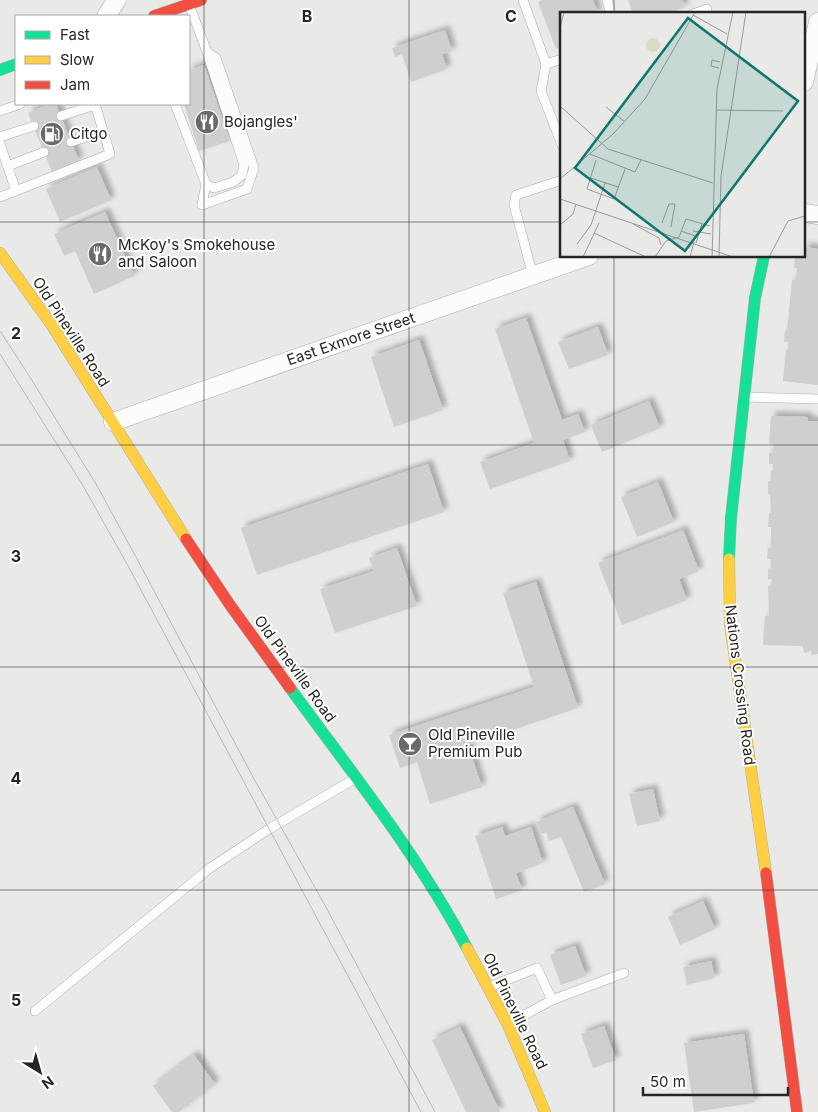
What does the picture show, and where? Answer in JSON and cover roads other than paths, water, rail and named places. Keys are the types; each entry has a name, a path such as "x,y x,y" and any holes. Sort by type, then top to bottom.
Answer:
{"street":[{"path":"107,15 117,0"},
{"path":"157,15 201,0"},
{"path":"806,73 818,22"},
{"path":"0,70 15,64"},
{"name":"Old Pineville Road","path":"0,253 51,324 230,605 399,836 429,882 464,940 489,987 508,1025 545,1112"},
{"name":"East Exmore Street","path":"113,422 583,258"},
{"name":"Nations Crossing Road","path":"764,258 755,298 731,518 728,577 730,624 755,792 797,1112"}],"lane":[{"path":"523,0 546,64 541,91 560,140"},
{"path":"175,105 200,173 206,184 214,188 233,182 242,175 244,165 207,52 188,4"},
{"path":"206,184 202,204 247,188 254,168 216,58 207,52"},
{"path":"546,64 560,60"},
{"path":"0,111 17,105"},
{"path":"61,116 92,105"},
{"path":"0,197 110,154 95,105"},
{"path":"0,137 34,126"},
{"path":"71,142 103,131"},
{"path":"0,144 16,191"},
{"path":"8,166 44,152"},
{"path":"533,276 514,205 516,195 560,181"},
{"path":"744,397 818,398"},
{"path":"34,1011 210,868 270,829 356,778"},
{"path":"489,987 537,968 552,1000"},
{"path":"508,1025 552,1000 624,973"}],"tram line":[{"path":"0,331 96,484 435,1112"},
{"path":"0,354 82,484 127,564 421,1112"}],"place":[{"name":"Bojangles'","path":"207,122"},
{"name":"Citgo","path":"52,134"},
{"name":"McKoy's Smokehouse and Saloon","path":"100,254"},
{"name":"Old Pineville Premium Pub","path":"410,744"}]}
